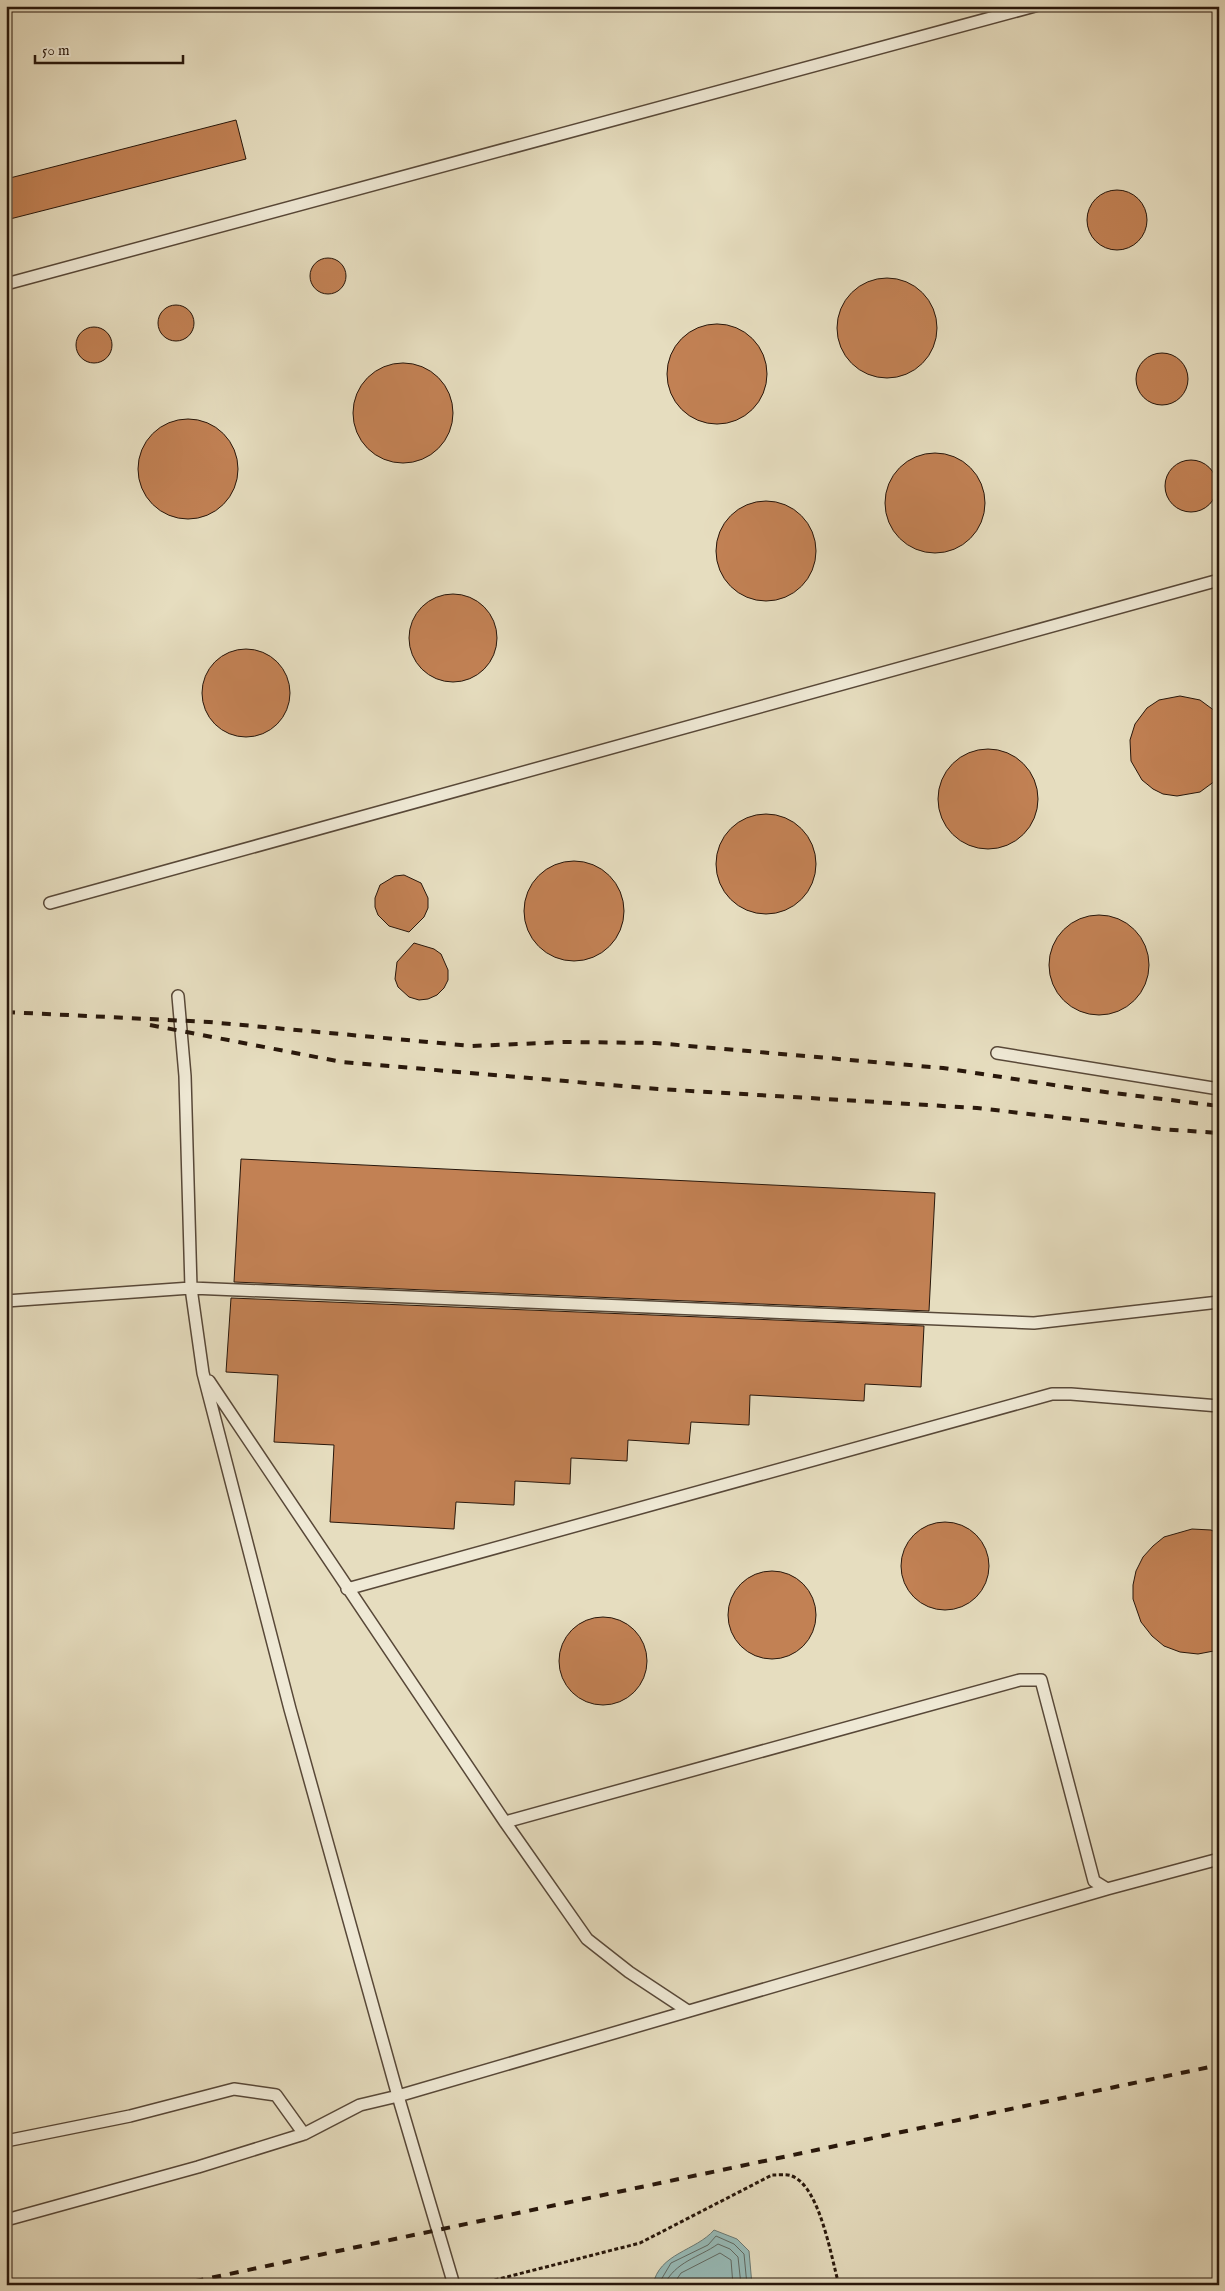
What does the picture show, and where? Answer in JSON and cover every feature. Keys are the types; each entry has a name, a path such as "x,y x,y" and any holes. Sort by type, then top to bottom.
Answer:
{"lane":[{"path":"6,284 1035,6"},
{"path":"50,903 1219,580"},
{"path":"178,996 185,1076 191,1288 203,1373 290,1709 398,2096 454,2285"},
{"path":"997,1053 1219,1088"},
{"path":"6,1301 191,1288 1034,1323 1219,1302"},
{"path":"203,1373 505,1822 587,1939 629,1972 688,2011"},
{"path":"347,1589 1052,1394 1219,1406"},
{"path":"505,1822 1020,1680 1041,1680 1094,1881 1107,1889"},
{"path":"6,2220 198,2167 304,2134 360,2106 1107,1889 1219,1859"},
{"path":"6,2141 130,2116 234,2089 276,2095 304,2134"}],"path":[{"path":"461,2285 487,2282 640,2243 772,2175 791,2175 806,2186 815,2199 839,2285"}],"water":[{"path":"714,2230 737,2239 749,2251 752,2285 653,2285 657,2274 670,2259 698,2243"}],"building":[{"path":"236,120 246,159 6,220 6,179"},
{"path":"1111,190 1123,190 1134,195 1142,203 1147,214 1145,232 1134,245 1123,250 1111,250 1100,245 1092,237 1087,226 1087,214 1092,203 1100,195"},
{"path":"328,258 340,264 346,276 340,288 328,294 316,288 310,276 316,264"},
{"path":"887,278 897,279 915,286 929,300 936,318 936,338 929,356 915,370 897,377 887,378 877,377 859,370 845,356 838,338 837,328 838,318 845,300 859,286 877,279"},
{"path":"176,305 188,311 194,323 188,335 176,341 164,335 158,323 164,311"},
{"path":"717,324 727,325 745,332 759,346 766,364 766,384 759,402 745,416 727,423 717,424 707,423 689,416 675,402 668,384 667,374 668,364 675,346 689,332 707,325"},
{"path":"94,327 106,333 112,345 106,357 94,363 82,357 76,345 82,333"},
{"path":"1157,353 1167,353 1181,360 1188,374 1188,384 1181,398 1167,405 1157,405 1147,401 1140,394 1136,384 1136,374 1140,364 1147,357"},
{"path":"403,363 413,364 431,371 445,385 452,403 452,423 445,441 431,455 413,462 403,463 393,462 375,455 361,441 354,423 353,413 354,403 361,385 375,371 393,364"},
{"path":"188,419 198,420 216,427 230,441 237,459 237,479 230,497 216,511 198,518 188,519 178,518 160,511 146,497 139,479 138,469 139,459 146,441 160,427 178,420"},
{"path":"935,453 945,454 963,461 977,475 984,493 984,513 977,531 963,545 945,552 935,553 925,552 907,545 893,531 886,513 885,503 886,493 893,475 907,461 925,454"},
{"path":"1186,460 1196,460 1210,467 1217,481 1217,491 1210,505 1196,512 1186,512 1176,508 1169,501 1165,491 1165,481 1169,471 1176,464"},
{"path":"766,501 776,502 794,509 808,523 815,541 815,561 808,579 794,593 776,600 766,601 756,600 738,593 724,579 717,561 716,551 717,541 724,523 738,509 756,502"},
{"path":"453,594 470,597 478,601 490,613 494,621 497,638 494,655 490,663 478,675 470,679 453,682 436,679 428,675 416,663 412,655 409,638 412,621 416,613 428,601 436,597"},
{"path":"246,649 263,652 271,656 283,668 287,676 290,693 287,710 283,718 271,730 263,734 246,737 229,734 221,730 209,718 205,710 202,693 205,676 209,668 221,656 229,652"},
{"path":"1180,696 1200,700 1219,714 1219,778 1200,792 1177,796 1163,794 1142,780 1131,761 1130,740 1135,724 1147,708 1159,700"},
{"path":"988,749 998,750 1016,757 1030,771 1037,789 1037,809 1030,827 1016,841 998,848 988,849 978,848 960,841 946,827 939,809 938,799 939,789 946,771 960,757 978,750"},
{"path":"766,814 776,815 794,822 808,836 815,854 815,874 808,892 794,906 776,913 766,914 756,913 738,906 724,892 717,874 716,864 717,854 724,836 738,822 756,815"},
{"path":"574,861 584,862 602,869 616,883 623,901 623,921 616,939 602,953 584,960 574,961 564,960 546,953 532,939 525,921 524,911 525,901 532,883 546,869 564,862"},
{"path":"404,875 421,883 428,898 428,908 424,917 409,932 389,926 378,915 375,907 375,898 380,885 395,876"},
{"path":"1099,915 1109,916 1127,923 1141,937 1148,955 1148,975 1141,993 1127,1007 1109,1014 1099,1015 1089,1014 1071,1007 1057,993 1050,975 1049,965 1050,955 1057,937 1071,923 1089,916"},
{"path":"414,943 434,949 441,954 448,970 448,980 444,988 437,995 428,999 419,1000 409,997 398,987 395,979 397,962"},
{"path":"241,1159 935,1193 929,1311 234,1282"},
{"path":"231,1298 924,1326 921,1387 865,1384 864,1401 750,1395 749,1425 691,1422 689,1444 628,1440 627,1461 571,1458 570,1484 515,1481 514,1505 456,1502 454,1529 330,1522 334,1445 274,1442 278,1375 226,1372"},
{"path":"945,1522 962,1525 970,1529 982,1541 986,1549 989,1566 986,1583 982,1591 970,1603 962,1607 945,1610 928,1607 920,1603 908,1591 904,1583 901,1566 904,1549 908,1541 920,1529 928,1525"},
{"path":"1192,1529 1211,1530 1219,1534 1219,1650 1198,1654 1180,1652 1164,1646 1152,1636 1141,1622 1133,1599 1136,1571 1143,1557 1164,1537"},
{"path":"772,1571 789,1574 797,1578 809,1590 813,1598 816,1615 813,1632 809,1640 797,1652 789,1656 772,1659 755,1656 747,1652 735,1640 731,1632 728,1615 731,1598 735,1590 747,1578 755,1574"},
{"path":"603,1617 620,1620 628,1624 640,1636 644,1644 647,1661 644,1678 640,1686 628,1698 620,1702 603,1705 586,1702 578,1698 566,1686 562,1678 559,1661 562,1644 566,1636 578,1624 586,1620"}],"railway":[{"path":"6,1012 209,1022 472,1046 565,1042 655,1043 943,1068 1073,1088 1219,1106"},
{"path":"150,1025 342,1062 658,1089 977,1108 1160,1129 1219,1133"},
{"path":"177,2285 1219,2065"}]}
